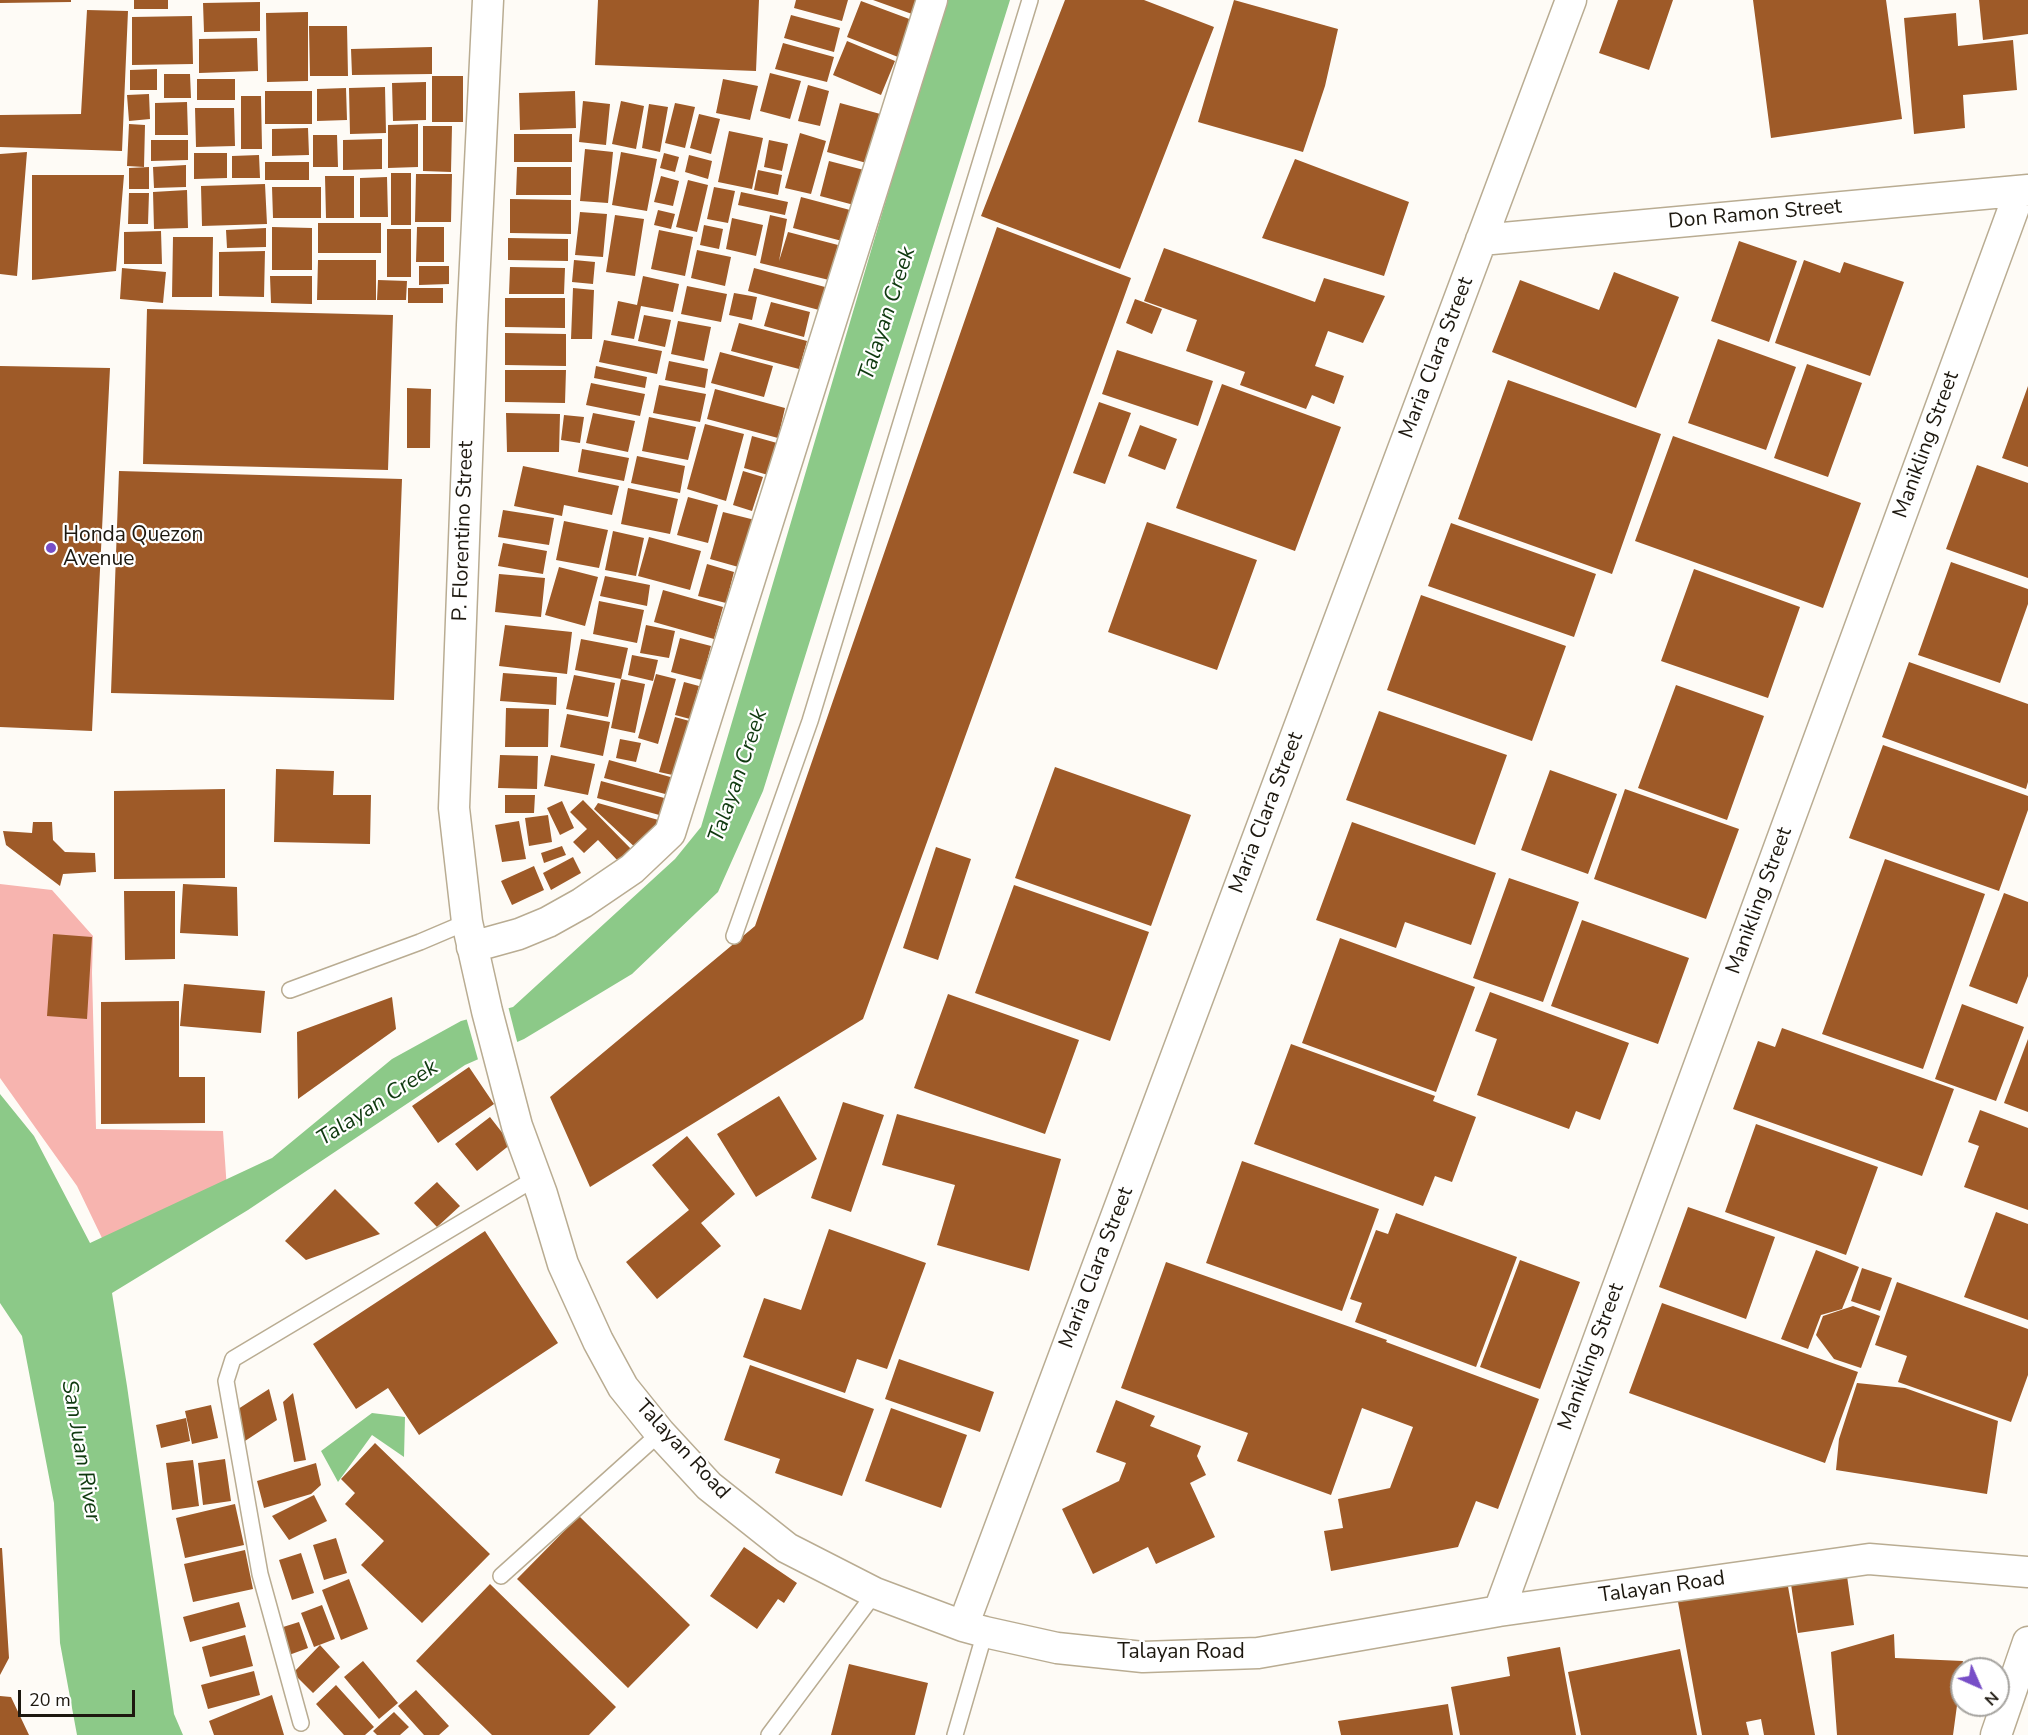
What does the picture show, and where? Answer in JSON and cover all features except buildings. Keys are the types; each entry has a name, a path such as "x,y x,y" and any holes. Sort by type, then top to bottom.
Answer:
{"street":[{"name":"P. Florentino Street","path":"488,0 472,325 454,808 470,935 499,1059"},
{"path":"470,935 519,934 548,922 582,903 632,869 670,833 932,0"},
{"name":"Maria Clara Street","path":"974,1629 1571,0"},
{"name":"Don Ramon Street","path":"1482,240 2024,190"},
{"name":"Manikling Street","path":"1499,1611 2024,190"},
{"name":"Talayan Road","path":"499,1059 517,1126 564,1264 598,1341 623,1387 660,1433 709,1486 787,1548 875,1593 974,1629 1057,1648 1143,1657 1258,1653 1499,1611 1869,1559 2028,1572"},
{"path":"1996,1735 2028,1642"}],"lane":[{"path":"734,936 810,721 1030,0"},
{"path":"290,990 420,942 470,935"},
{"path":"301,1723 260,1574 226,1381 233,1359 539,1186"},
{"path":"501,1576 660,1433"},
{"path":"769,1735 875,1593"},
{"path":"955,1735 974,1629"}],"shaded area":[{"path":"0,884 52,890 93,936 96,1129 223,1131 227,1190 114,1263 77,1186 0,1078"}],"water":[{"path":"945,0 1010,0 763,791 718,892 632,974 524,1039 465,1065 248,1210 112,1293 174,1714 183,1735 77,1735 60,1643 54,1503 22,1336 0,1303 0,1094 34,1136 90,1243 272,1158 392,1059 461,1021 513,1007 675,859 701,827"},
{"path":"372,1413 405,1417 404,1457 372,1435 338,1482 321,1451"}],"pier":[{"path":"508,1006 518,1045 479,1063 466,1017"}],"place":[{"name":"Honda Quezon Avenue","path":"51,548"}],"water label":[{"name":"Talayan Creek","path":"888,314"},
{"name":"Talayan Creek","path":"739,776"},
{"name":"Talayan Creek","path":"378,1104"},
{"name":"San Juan River","path":"80,1451"}]}
